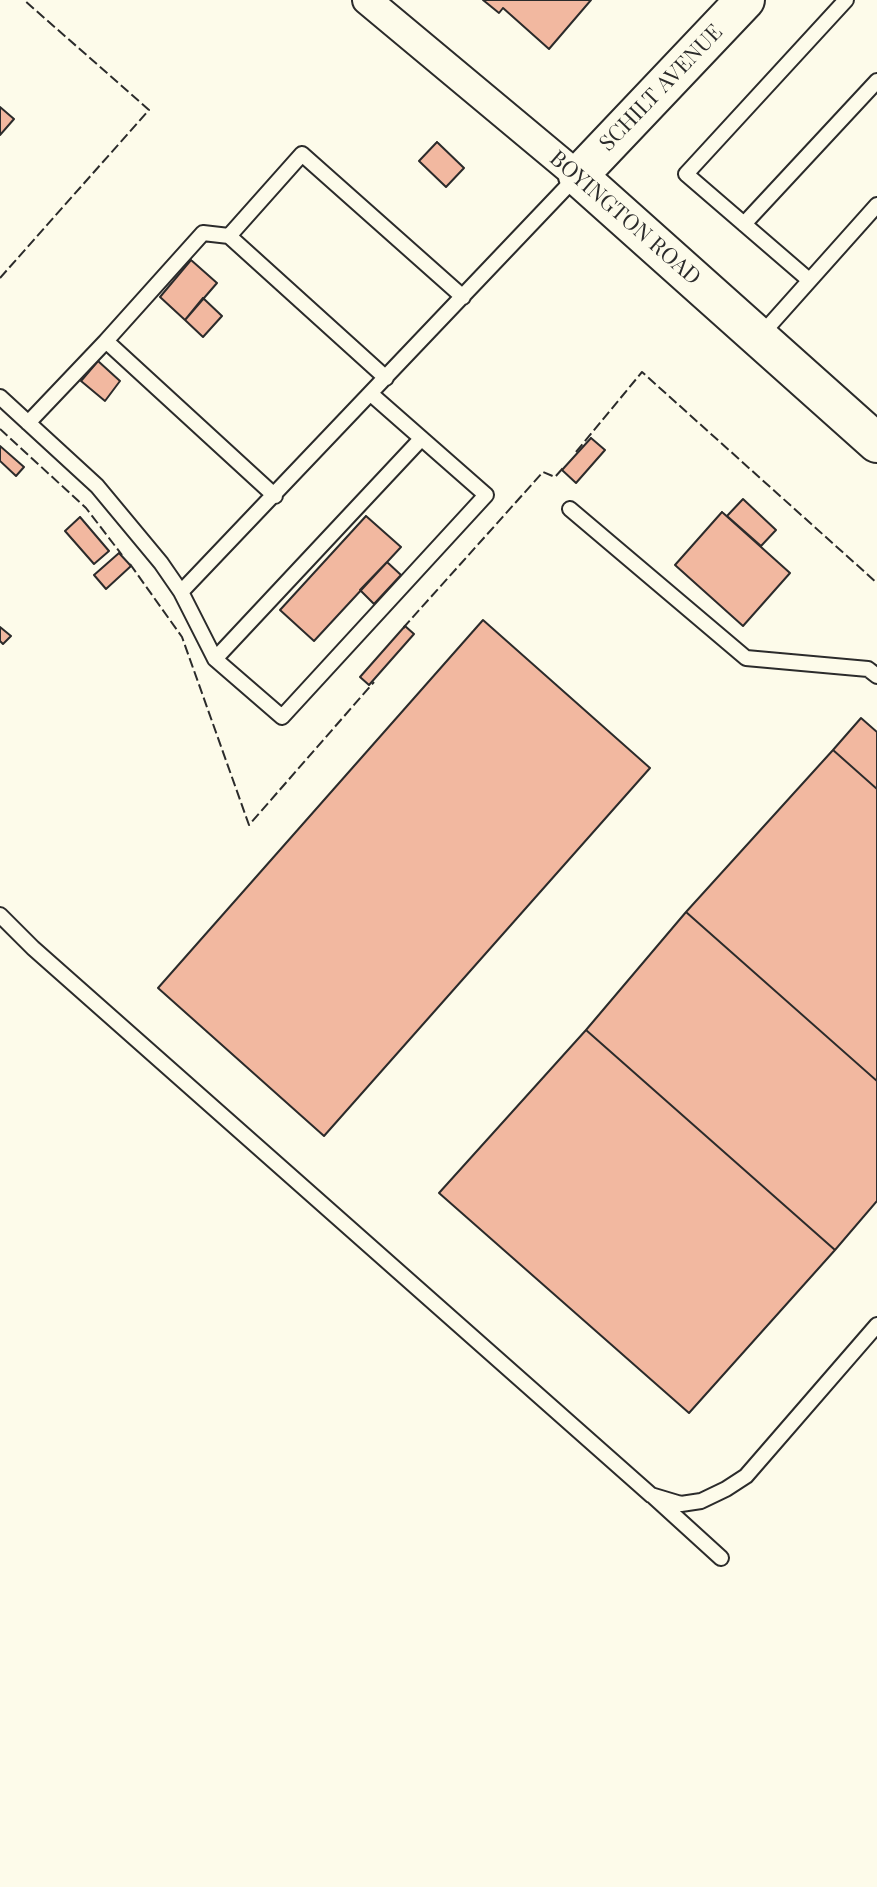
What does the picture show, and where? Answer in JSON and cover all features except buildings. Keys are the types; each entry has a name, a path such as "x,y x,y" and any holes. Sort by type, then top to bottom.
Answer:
{"street":[{"name":"BOYINGTON ROAD","path":"367,0 578,176 877,443"},
{"name":"SCHILT AVENUE","path":"578,176 745,0"}],"lane":[{"path":"809,280 686,174 846,0"},
{"path":"744,224 877,81"},
{"path":"229,236 302,154 463,297"},
{"path":"181,592 578,176"},
{"path":"759,337 877,205"},
{"path":"28,423 203,233 229,236 386,378"},
{"path":"106,341 275,496"},
{"path":"0,397 97,486 181,592 215,659 282,717 486,495 371,394"},
{"path":"215,659 421,439"},
{"path":"570,509 746,658 868,669 877,676"},
{"path":"0,915 45,959 721,1558"},
{"path":"651,1495 681,1504 701,1501 746,1476 877,1325"}],"fence":[{"path":"0,278 149,110 24,0"},
{"path":"576,452 642,372 877,583"},
{"path":"0,429 86,508 122,555"},
{"path":"405,628 543,472 555,477 563,468"},
{"path":"130,564 182,637 249,825 374,682"}]}
